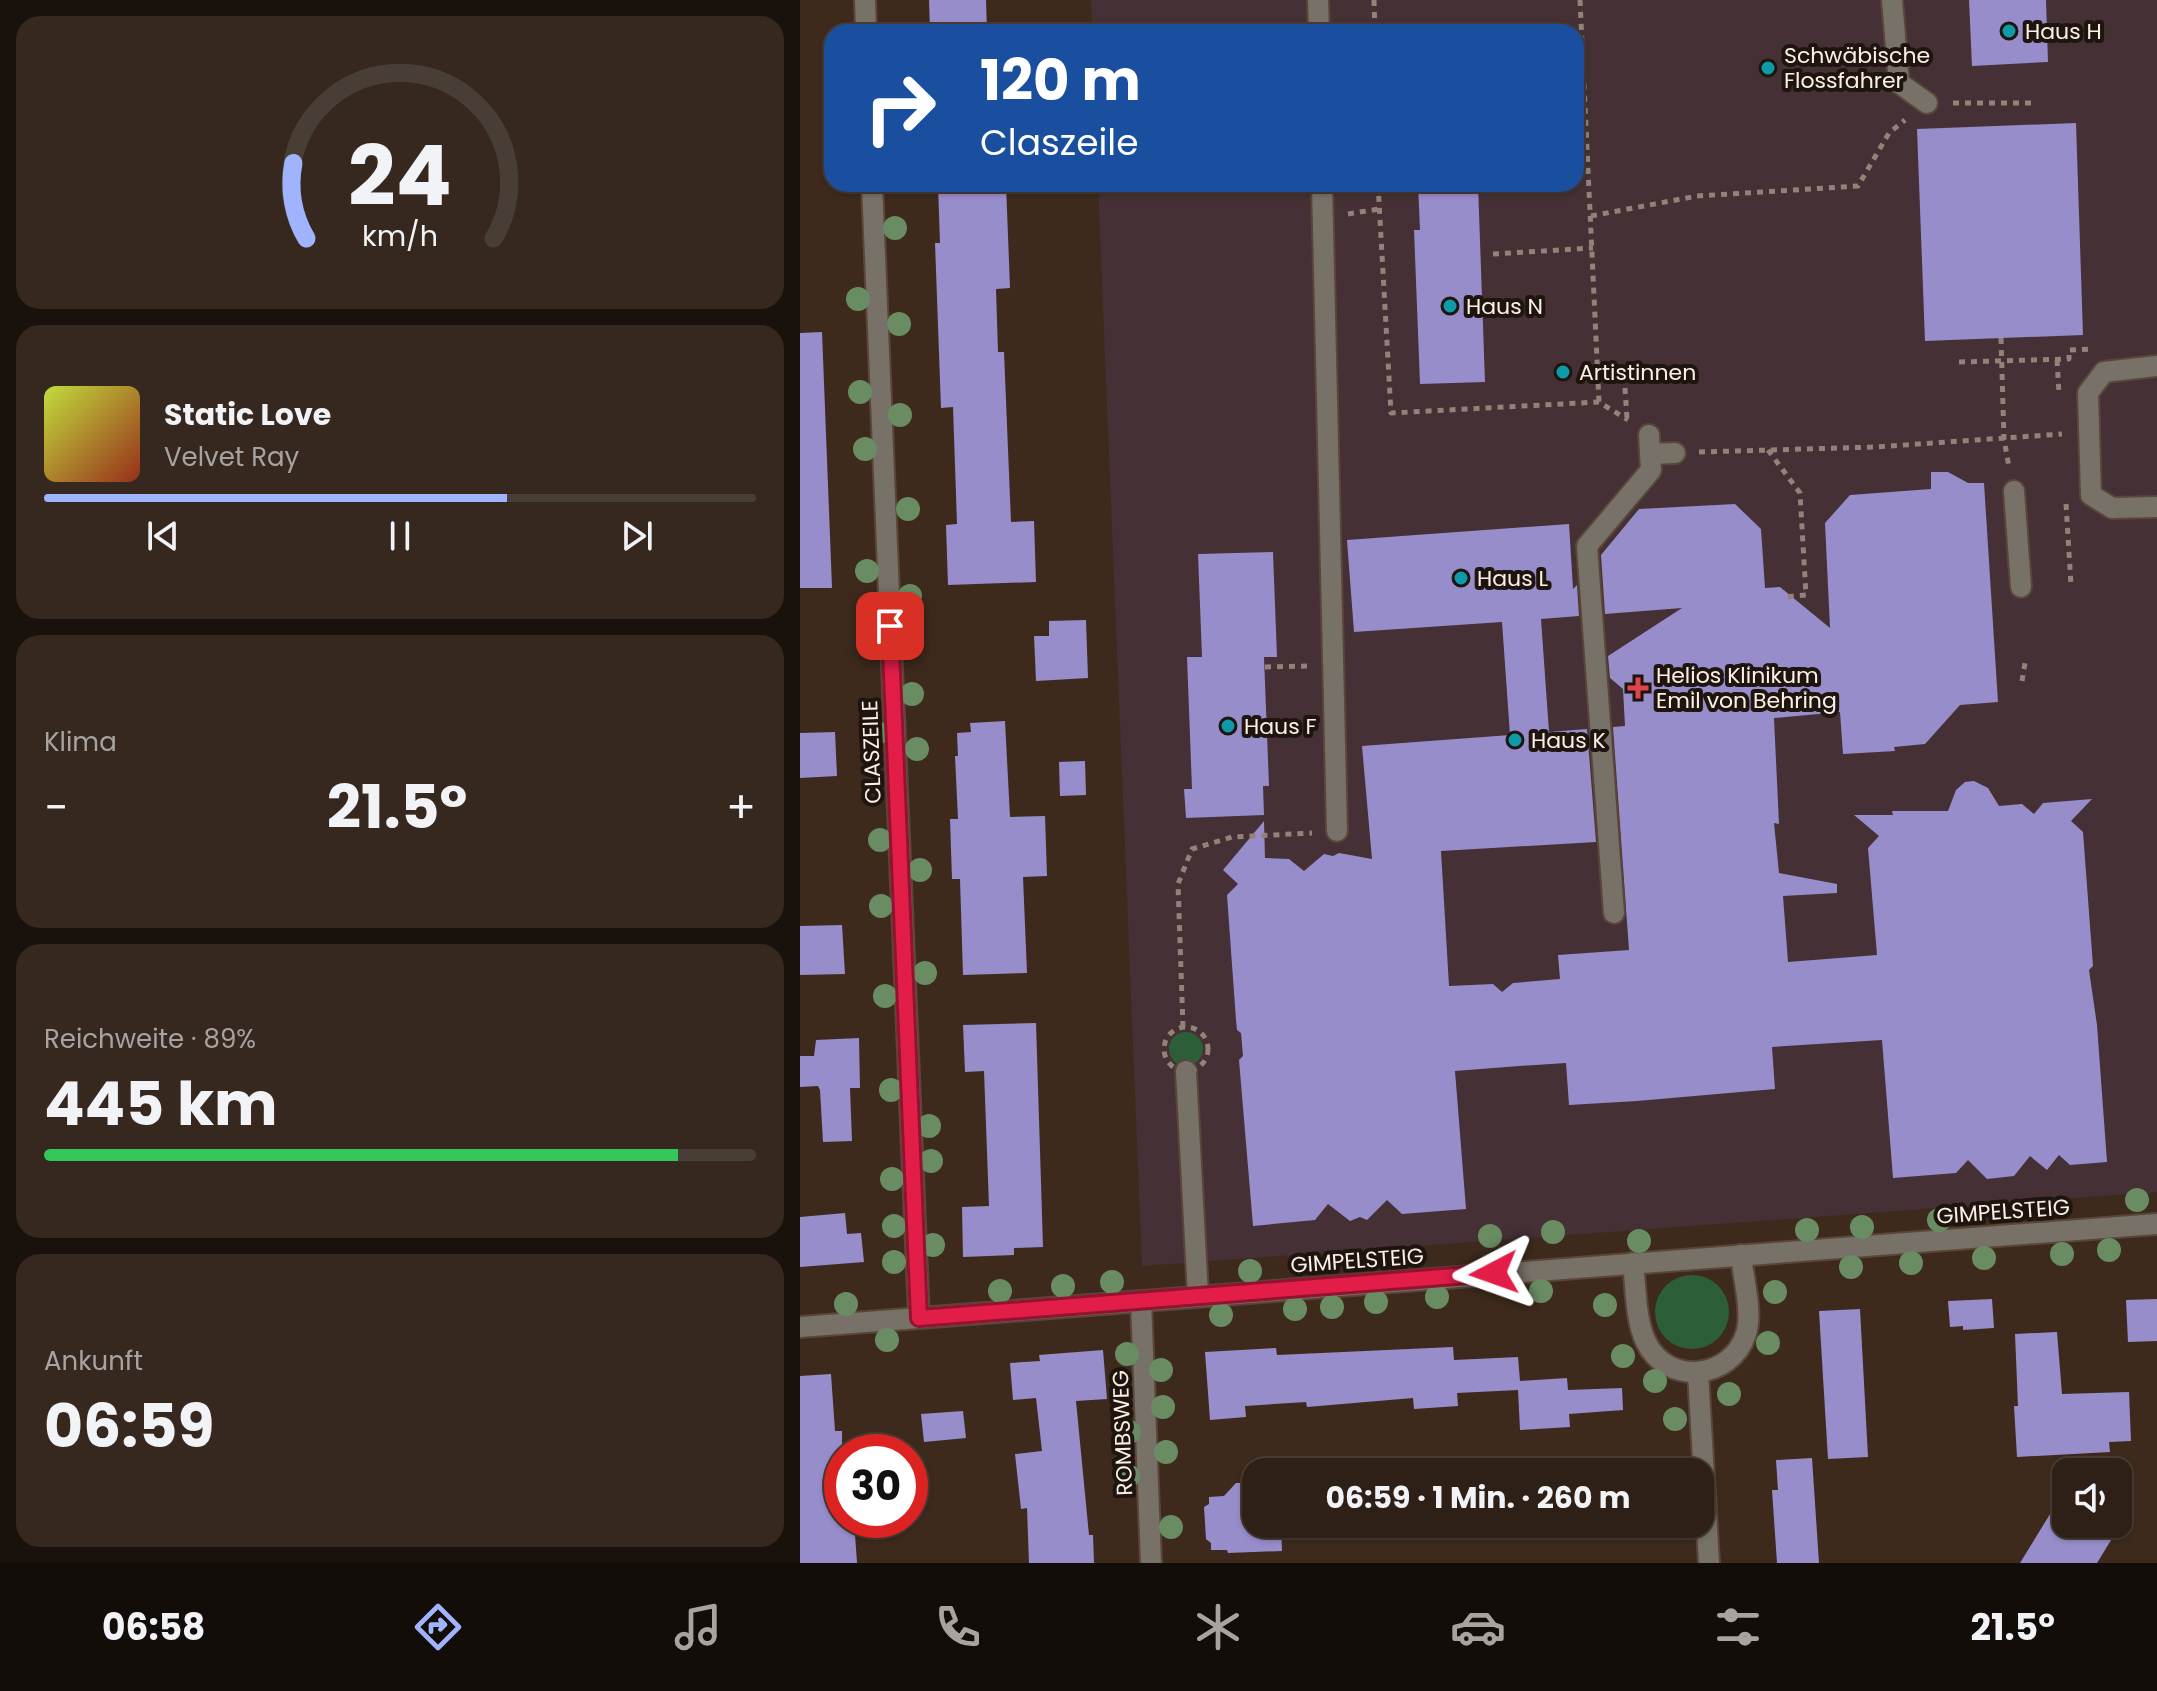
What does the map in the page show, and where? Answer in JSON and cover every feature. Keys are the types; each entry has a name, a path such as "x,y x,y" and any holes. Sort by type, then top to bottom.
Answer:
{"street":[{"path":"865,0 866,24"},
{"path":"1318,0 1319,24"},
{"path":"1892,0 1899,83 1927,103"},
{"name":"CLASZEILE","path":"872,192 919,1318"},
{"path":"1322,192 1337,831"},
{"path":"2157,366 2104,372 2088,393 2091,495 2112,508 2157,507"},
{"path":"1614,913 1587,546 1651,470 1649,444 1675,453"},
{"path":"2014,491 2021,587"},
{"path":"1186,1071 1198,1296"},
{"name":"GIMPELSTEIG","path":"800,1327 2157,1224"},
{"path":"1633,1263 1645,1341 1667,1365 1682,1372 1698,1373 1716,1369 1730,1360 1747,1332 1741,1255"},
{"name":"ROMBSWEG","path":"1141,1301 1151,1563"},
{"path":"1698,1373 1709,1563"}],"path":[{"path":"1374,0 1375,24"},
{"path":"1580,0 1581,24"},
{"path":"1584,79 1599,402"},
{"path":"1591,216 1697,196 1858,186 1889,133 1927,103 2036,103"},
{"path":"1378,192 1391,413 1599,402 1627,420 1649,444"},
{"path":"1493,254 1593,248"},
{"path":"2001,338 2004,439"},
{"path":"1959,362 2069,359 2069,350 2099,349"},
{"path":"1625,388 1627,420"},
{"path":"1675,453 1876,447 2062,434"},
{"path":"1768,450 1800,493 1806,595 1784,597"},
{"path":"2022,681 2025,663"},
{"path":"1265,667 1333,665"},
{"path":"1183,1027 1178,884 1192,849 1232,837 1337,831"}],"shaded area":[{"name":"Helios Klinikum Emil von Behring","path":"1091,0 2157,0 2157,1192 1142,1266 1098,192 1584,192 1584,24 1092,24"}],"green space":[{"path":"1186,1032 1198,1037 1203,1049 1198,1061 1186,1066 1174,1061 1169,1049 1174,1037"},
{"path":"1685,1275 1699,1275 1713,1281 1723,1291 1729,1312 1727,1326 1713,1343 1699,1349 1685,1349 1671,1343 1661,1333 1655,1319 1655,1305 1661,1291 1671,1281"}],"building":[{"path":"929,0 986,0 987,24 930,24"},
{"name":"Haus H","path":"1969,0 2046,0 2048,62 1972,66"},
{"path":"2076,123 2083,335 1925,341 1917,129"},
{"path":"938,192 1006,192 1010,288 996,289 998,352 1004,352 1011,522 1034,521 1036,582 948,585 946,525 957,524 953,407 941,408 935,243 940,243"},
{"name":"Haus N","path":"1418,192 1478,192 1485,382 1420,384 1414,230 1420,230"},
{"path":"822,332 832,588 800,588 800,333"},
{"path":"1931,472 1948,472 1968,483 1984,483 1998,702 1960,705 1925,744 1894,747 1895,751 1843,754 1840,712 1774,718 1779,824 1774,823 1779,873 1837,884 1837,893 1783,896 1788,962 1877,955 1868,848 1879,836 1854,815 1948,811 1956,790 1965,782 1974,781 1988,788 1999,806 2022,804 2034,814 2043,803 2092,799 2071,821 2083,832 2093,966 2089,970 2097,1025 2107,1162 2070,1165 2059,1155 2047,1170 2030,1156 2014,1176 1987,1179 1968,1160 1956,1173 1893,1178 1882,1040 1772,1047 1775,1089 1637,1101 1569,1105 1566,1063 1455,1071 1466,1209 1402,1214 1387,1200 1367,1220 1360,1217 1350,1221 1328,1204 1315,1220 1253,1226 1239,1060 1243,1056 1241,1033 1237,1030 1236,1020 1227,895 1238,884 1223,870 1264,821 1265,858 1289,859 1304,871 1324,854 1333,856 1339,853 1372,859 1362,746 1510,735 1502,622 1354,632 1347,540 1569,524 1573,589 1577,585 1579,616 1541,619 1549,732 1587,729 1596,842 1441,851 1449,986 1493,984 1502,992 1513,983 1560,979 1558,955 1629,950 1613,727 1625,726 1623,689 1610,678 1608,656 1682,608 1605,614 1601,555 1639,509 1735,504 1761,529 1765,588 1780,587 1830,628 1825,523 1850,495 1931,489"},
{"name":"Haus F","path":"1273,552 1277,657 1264,657 1269,786 1263,786 1264,815 1186,818 1184,789 1192,789 1187,657 1202,657 1198,554"},
{"path":"1086,620 1088,678 1036,681 1034,636 1049,636 1049,621"},
{"path":"1005,721 1010,817 1045,816 1047,876 1023,877 1027,973 963,975 960,879 952,879 950,819 958,819 957,733 971,732 970,723"},
{"path":"835,732 837,776 800,778 800,733"},
{"path":"1085,761 1086,795 1060,796 1059,762"},
{"path":"842,925 845,974 800,975 800,926"},
{"path":"1036,1023 1043,1247 1014,1248 1014,1255 963,1257 962,1207 989,1206 984,1071 965,1072 963,1025"},
{"path":"859,1038 860,1088 850,1088 852,1141 823,1142 820,1090 818,1086 800,1087 800,1056 814,1056 816,1040"},
{"path":"845,1213 847,1234 861,1233 864,1262 800,1267 800,1217"},
{"path":"1992,1299 1994,1328 1963,1330 1963,1326 1950,1327 1948,1301"},
{"path":"2157,1299 2157,1341 2128,1342 2126,1300"},
{"path":"1860,1309 1868,1457 1828,1459 1819,1311"},
{"path":"2057,1332 2062,1394 2129,1392 2131,1441 2109,1442 2110,1452 2017,1457 2015,1334"},
{"path":"1453,1347 1454,1360 1518,1357 1520,1381 1567,1378 1568,1390 1622,1388 1623,1410 1569,1414 1570,1427 1520,1430 1518,1390 1457,1393 1458,1406 1414,1409 1413,1398 1307,1407 1306,1402 1245,1406 1246,1417 1210,1420 1205,1352 1276,1348 1277,1355"},
{"path":"1103,1350 1107,1399 1076,1401 1094,1563 1029,1563 1027,1508 1021,1509 1015,1454 1042,1451 1036,1398 1013,1400 1010,1363 1040,1361 1039,1355"},
{"path":"831,1374 835,1431 842,1431 842,1434 824,1434 824,1538 855,1538 857,1563 800,1563 800,1376"},
{"path":"963,1411 966,1438 928,1442 928,1434 923,1434 921,1414"},
{"path":"1812,1458 1819,1563 1777,1563 1772,1490 1778,1490 1776,1460"},
{"path":"1236,1483 1242,1483 1242,1538 1282,1538 1282,1551 1228,1553 1227,1550 1211,1550 1211,1543 1206,1539 1204,1507 1209,1504 1209,1497 1224,1496"},
{"path":"2052,1511 2052,1538 2112,1538 2097,1563 2020,1563"}],"place":[{"name":"Haus H","path":"2009,31"},
{"name":"Schwäbische Flossfahrer","path":"1768,68"},
{"name":"Haus N","path":"1450,306"},
{"name":"Artistinnen","path":"1563,372"},
{"name":"Haus L","path":"1461,578"},
{"name":"Helios Klinikum Emil von Behring","path":"1638,688"},
{"name":"Haus F","path":"1228,726"},
{"name":"Haus K","path":"1515,740"}],"route":[{"path":"890,626 919,1318 1494,1273"}]}
